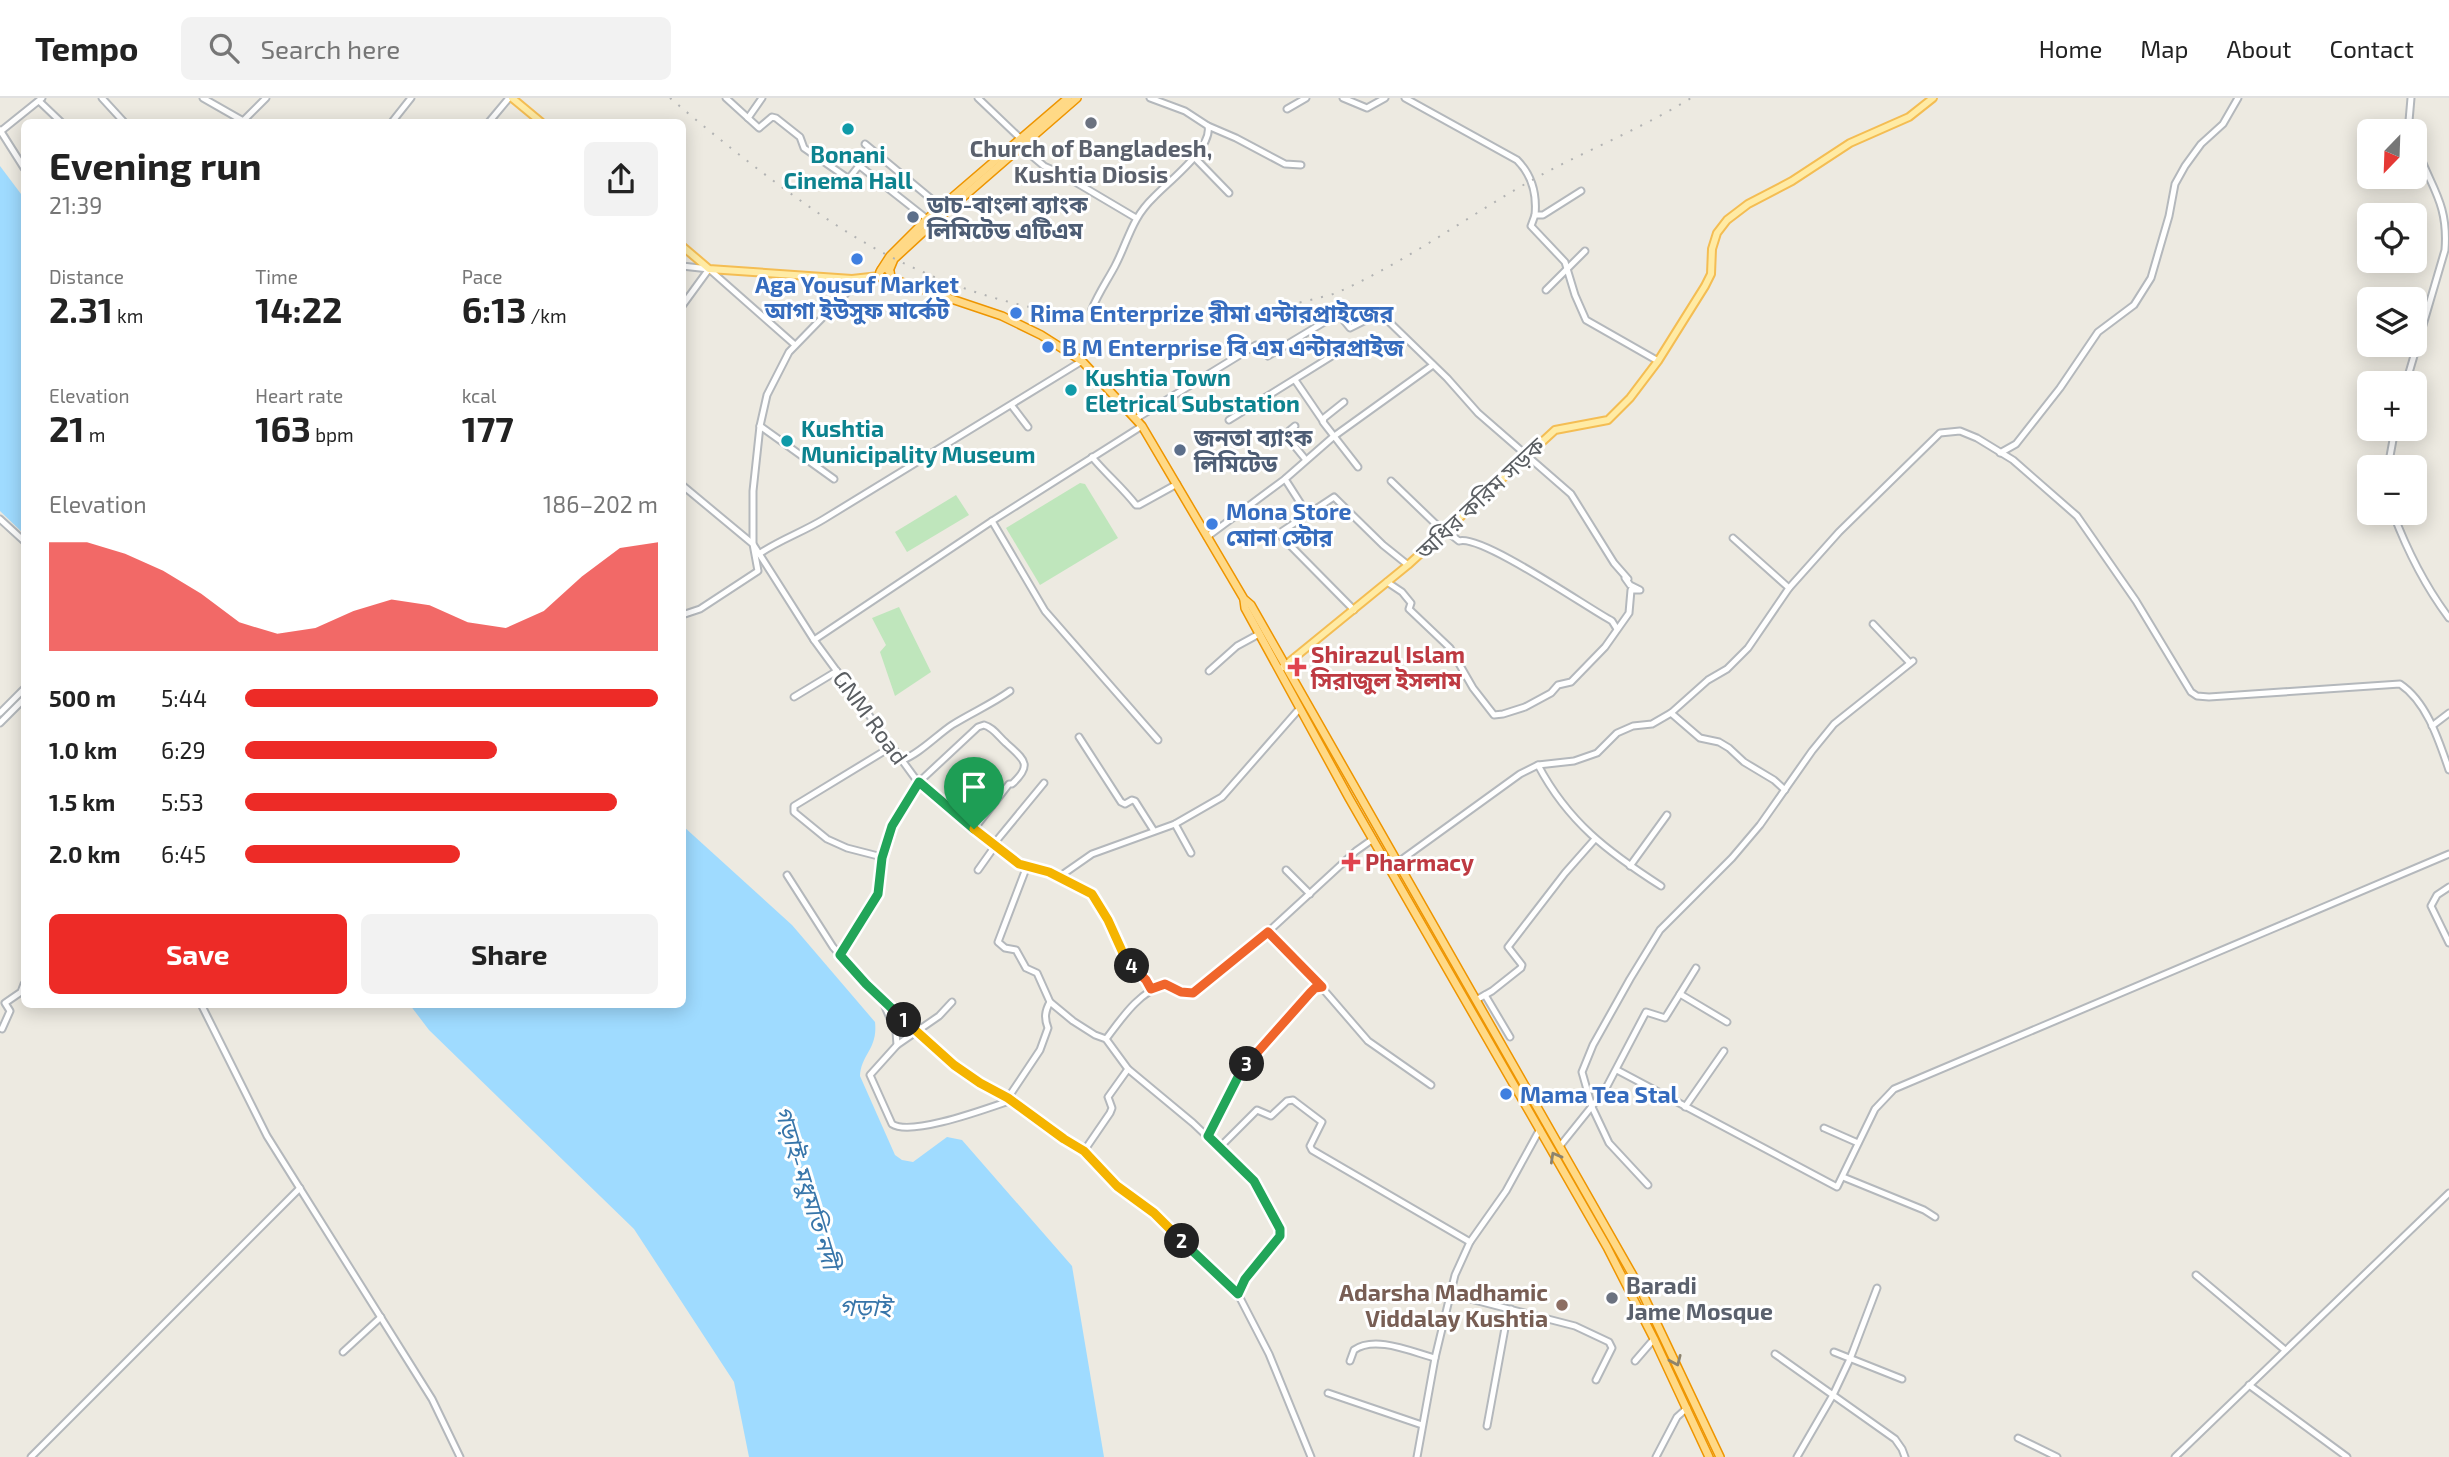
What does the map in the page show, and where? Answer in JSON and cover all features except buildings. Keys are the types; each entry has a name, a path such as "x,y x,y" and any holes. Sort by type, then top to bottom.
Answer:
{"highway":[{"path":"1022,143 1068,98"},
{"path":"917,233 1077,98"},
{"path":"963,193 927,219 885,274 1009,319 1050,340 1082,361 1137,418 1244,599 1251,605 1300,708 1373,839 1397,863 1476,1000 1540,1129 1649,1328 1709,1457"},
{"path":"1244,599 1245,608 1259,634 1282,668 1450,972 1560,1146 1659,1324 1720,1457"},
{"path":"1450,972 1458,968"},
{"path":"1566,1176 1574,1172"},
{"path":"1649,1328 1659,1324"}],"main road":[{"path":"510,98 537,119"},
{"name":"অধির করিম সড়ক","path":"1282,668 1408,565 1555,430 1608,420 1630,398 1695,304 1711,274 1712,249 1717,233 1727,220 1748,204 1791,181 1850,143 1909,117 1933,98"},
{"path":"686,249 709,269 861,278 885,274"}],"street":[{"path":"102,98 121,119"},
{"path":"202,98 238,119"},
{"path":"246,119 266,98"},
{"path":"394,119 411,98"},
{"path":"492,119 510,98"},
{"path":"726,98 760,128 772,117 776,118 800,137 804,148 846,177 850,177 861,167 927,219"},
{"path":"748,118 762,98"},
{"path":"978,98 1022,143 1026,152 1044,166 1136,218"},
{"path":"1150,98 1185,111 1208,127 1236,138 1285,164 1301,165"},
{"path":"1286,109 1306,98"},
{"path":"1343,98 1367,108 1385,98"},
{"path":"1405,98 1517,160 1525,168 1536,197 1531,226 1565,262 1586,320 1658,361"},
{"path":"2000,453 2015,444 2060,388 2098,332 2134,305 2151,278 2169,216 2175,184 2201,144 2223,124 2238,98"},
{"path":"2409,119 2411,98"},
{"path":"21,163 1,130 41,99 58,119"},
{"path":"1092,309 1141,209 1194,157 1208,137 1208,127"},
{"path":"865,144 941,207"},
{"path":"1194,157 1229,193"},
{"path":"2410,371 2446,239 2446,222 2441,202 2427,169"},
{"path":"1535,215 1543,215 1581,191"},
{"path":"1546,290 1585,251"},
{"path":"686,266 709,269 794,345"},
{"path":"686,301 709,269"},
{"path":"686,614 700,609 758,572 753,544 753,491 760,426 767,395 794,345 861,278"},
{"path":"1137,418 1256,345 1268,356 1337,316 1350,328 1375,314 1384,315 1478,413 1571,494 1630,585 1640,590 1631,590 1629,613 1605,648 1571,682 1558,685 1550,693 1525,707 1494,715 1473,688 1450,648 1409,609 1411,603 1402,592 1387,582"},
{"path":"1229,420 1340,351"},
{"path":"759,554 774,544 796,536 1082,361"},
{"path":"1207,537 1285,479 1334,437 1433,365"},
{"path":"1295,380 1358,467"},
{"path":"1323,422 1324,418 1344,402"},
{"path":"1012,406 1028,427"},
{"path":"760,426 834,479"},
{"path":"814,640 992,521 1142,426"},
{"path":"1295,426 1289,431 1288,438 1306,460"},
{"path":"1397,863 1520,774 1538,765 1588,757 1597,753 1618,733 1633,726 1652,724 1671,713 1700,686 1727,669 1748,648 1790,588 1839,532 1940,433 1960,431 2013,460 2077,516 2136,601 2191,692 2197,696 2209,697 2400,684 2417,701 2432,726 2449,770"},
{"path":"1092,457 1136,505 1177,484"},
{"path":"1285,479 1308,515"},
{"path":"1391,481 1444,531 1459,541 1469,540 1508,558 1612,621 1618,629"},
{"path":"686,488 753,544"},
{"path":"1269,540 1334,497 1383,545 1408,565"},
{"path":"0,519 21,538"},
{"path":"992,521 1045,611 1158,740"},
{"path":"2398,525 2433,596 2449,618"},
{"path":"1278,533 1354,610"},
{"path":"1733,538 1790,588"},
{"name":"GNM Road","path":"753,544 814,640 919,782 1019,864 1059,877 1092,894 1108,920 1127,962 1146,980 1151,989"},
{"path":"1648,1185 1609,1143 1592,1107 1583,1067 1653,940 1732,858 1834,724 1912,662 1873,624"},
{"path":"1209,671 1237,646 1259,634"},
{"path":"794,697 837,671"},
{"path":"902,760 909,758 952,725 1010,691"},
{"path":"0,713 21,692"},
{"path":"0,723 21,702"},
{"path":"1059,877 1092,854 1175,824 1222,797 1300,708"},
{"path":"1671,713 1700,738 1719,742 1729,748 1744,762 1785,790"},
{"path":"2432,726 2449,713"},
{"path":"840,955 878,894 883,859 892,826 919,782 984,724 991,727 1018,753 1025,763 1025,769 1009,784 974,829"},
{"path":"1079,737 1121,803 1135,801 1154,831"},
{"path":"883,859 827,839 794,812 794,806 891,747"},
{"path":"1538,765 1560,803 1595,839 1661,886"},
{"path":"956,815 984,776"},
{"path":"978,870 994,845 1044,783"},
{"path":"1630,866 1667,815"},
{"path":"1175,824 1191,853"},
{"path":"1106,1039 1126,1012 1151,989 1165,984 1181,992 1193,993 1268,932 1356,851 1373,839"},
{"path":"1476,1000 1521,968 1520,962 1508,947 1595,839"},
{"path":"1617,1070 1834,1186 1839,1186 1875,1109 1894,1089 2449,854"},
{"path":"1027,866 998,942 1005,948 1016,950 1026,968 1037,973 1050,1002 1073,1021 1106,1039 1128,1069 1208,1136 1254,1181 1280,1229 1280,1236 1245,1279 1238,1294"},
{"path":"1286,870 1310,894"},
{"path":"787,875 840,955 917,1032 954,1065 1010,1099 1084,1151 1117,1186 1154,1213 1238,1294 1269,1354 1311,1457"},
{"path":"2449,887 2437,895 2431,906 2449,943"},
{"path":"1268,932 1322,987 1368,1041 1431,1085"},
{"path":"1560,1146 1605,1090 1646,1012 1665,1018 1696,968"},
{"path":"1208,1136 1238,1077 1251,1059 1310,993 1315,988 1322,987"},
{"path":"2,1029 10,1011 5,1003 21,992"},
{"path":"1680,994 1727,1022"},
{"path":"1485,995 1510,1037"},
{"path":"881,998 896,1032 897,1045"},
{"path":"952,1002 939,1016 897,1045 870,1075 895,1127 901,1129 926,1126 1010,1099 1040,1050 1048,1028 1045,1020 1050,1002"},
{"path":"203,1008 267,1136 432,1399 460,1457"},
{"path":"1685,1107 1724,1051"},
{"path":"1084,1151 1110,1113 1112,1108 1108,1097 1128,1069"},
{"path":"1220,1147 1257,1110 1271,1116 1287,1101 1293,1100 1322,1122 1310,1146 1312,1150 1470,1242"},
{"path":"1824,1128 1858,1143"},
{"path":"1417,1457 1435,1358 1455,1275 1470,1242 1506,1191 1540,1129"},
{"path":"1843,1177 1936,1217"},
{"path":"31,1457 300,1188"},
{"path":"2175,1457 2449,1193"},
{"path":"2196,1275 2285,1349"},
{"path":"1797,1457 1833,1395 1877,1288"},
{"path":"1451,1294 1575,1326 1609,1342 1612,1348 1596,1380"},
{"path":"1487,1426 1511,1309"},
{"path":"343,1352 381,1317"},
{"path":"1635,1362 1654,1339"},
{"path":"1350,1360 1354,1350 1368,1345 1390,1346 1435,1358"},
{"path":"1834,1352 1902,1379"},
{"path":"1775,1354 1895,1439 1905,1457"},
{"path":"2249,1385 2347,1457"},
{"path":"1328,1393 1422,1425"},
{"path":"1656,1457 1677,1418 1687,1408"},
{"path":"2018,1438 2057,1457"}],"green space":[{"path":"1080,483 1085,484 1118,538 1040,585 1006,528"},
{"path":"956,495 969,515 907,552 895,532"},
{"path":"899,607 931,672 895,696 880,652 886,645 872,618"}],"water":[{"path":"0,166 21,194 21,531 0,511"},
{"name":"গড়াই","path":"686,829 792,925 875,1022 874,1039 863,1062 860,1076 895,1155 902,1160 913,1162 947,1137 962,1140 1072,1266 1104,1457 749,1457 734,1382 634,1229 429,1030 412,1008 686,1008"}],"railway":[{"path":"670,98 812,209 875,249 919,270 965,289 1012,303 1060,313 1158,321 1248,313 1336,293 1389,266 1543,174 1691,98"}],"place":[{"name":"Church of Bangladesh, Kushtia Diosis","path":"1091,123"},
{"name":"Bonani Cinema Hall","path":"848,129"},
{"name":"ডাচ-বাংলা ব্যাংক লিমিটেড এটিএম","path":"913,217"},
{"name":"Aga Yousuf Market আগা ইউসুফ মার্কেট","path":"857,259"},
{"name":"Rima Enterprize রীমা এন্টারপ্রাইজের","path":"1016,313"},
{"name":"B M Enterprise বি এম এন্টারপ্রাইজ","path":"1048,347"},
{"name":"Kushtia Town Eletrical Substation","path":"1071,390"},
{"name":"Kushtia Municipality Museum","path":"787,441"},
{"name":"জনতা ব্যাংক লিমিটেড","path":"1180,450"},
{"name":"Mona Store মোনা স্টোর","path":"1212,524"},
{"name":"Shirazul Islam সিরাজুল ইসলাম","path":"1297,667"},
{"name":"Pharmacy","path":"1351,862"},
{"name":"Mama Tea Stal","path":"1506,1094"},
{"name":"Baradi Jame Mosque","path":"1612,1298"},
{"name":"Adarsha Madhamic Viddalay Kushtia","path":"1562,1305"}],"route":[{"path":"919,782 974,829 1019,864 1049,872 1092,894 1108,920 1127,962 1146,980 1151,989 1165,984 1181,992 1193,993 1268,932 1322,987 1315,988 1300,1003 1251,1059 1238,1077 1208,1136 1257,1184 1280,1229 1280,1236 1245,1279 1238,1294 1154,1213 1117,1186 1084,1151 1008,1098 954,1065 866,984 840,955 878,894 882,858 892,826 919,782"}],"water label":[{"name":"গড়াই-মধুমতি নদী","path":"808,1187"}]}
